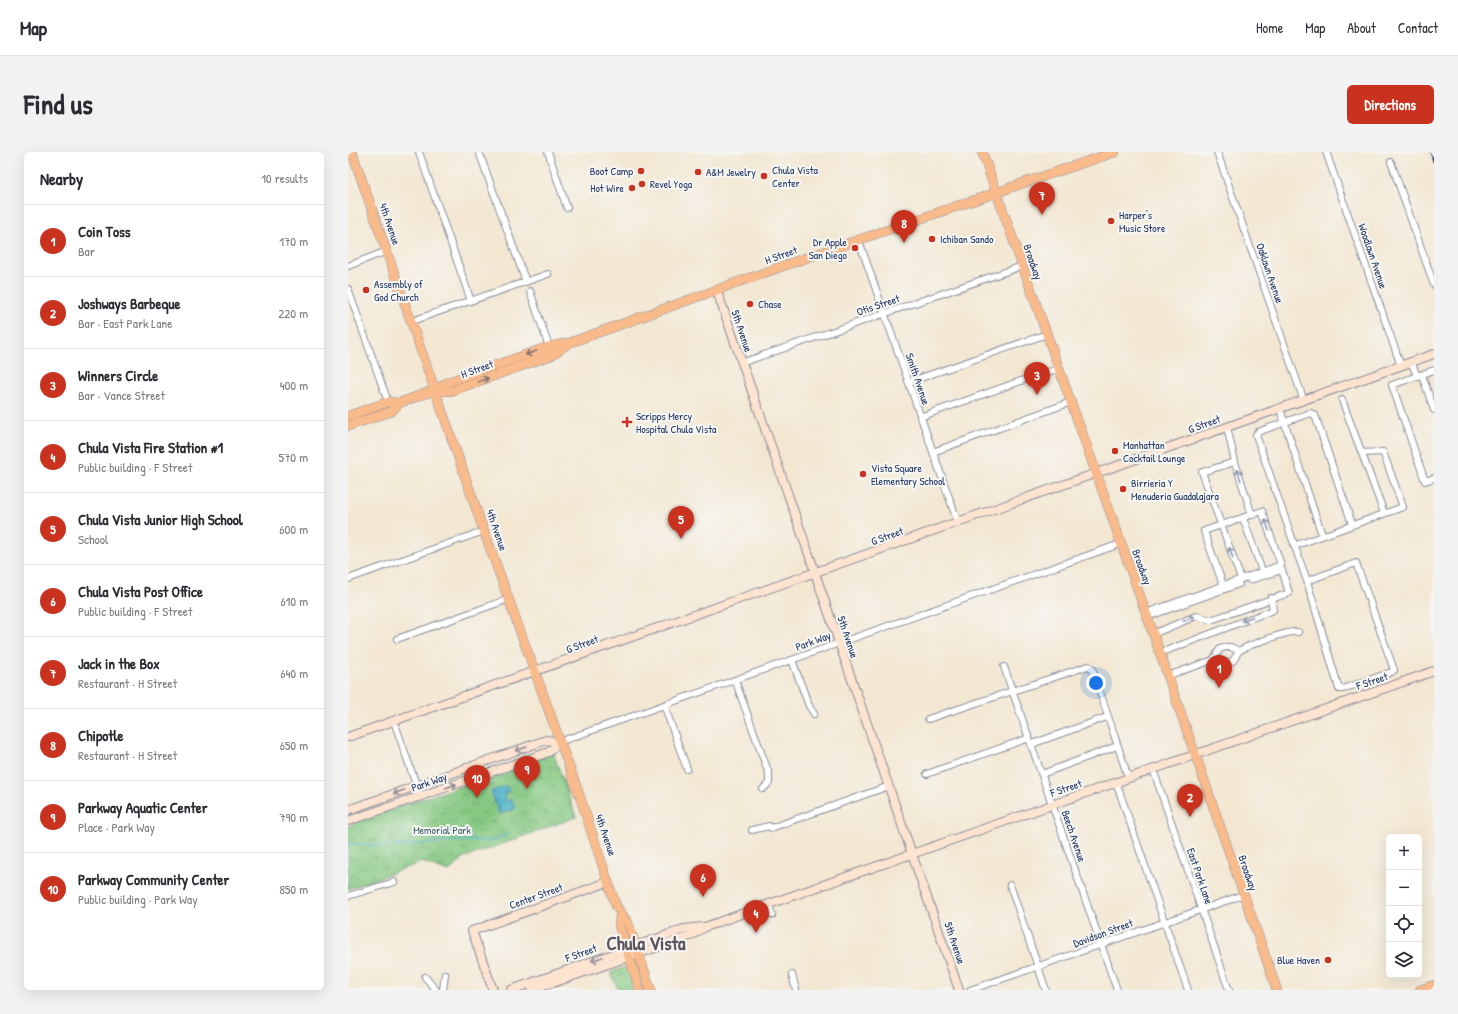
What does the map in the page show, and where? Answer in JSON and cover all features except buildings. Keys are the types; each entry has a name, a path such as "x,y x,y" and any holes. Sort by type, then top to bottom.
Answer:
{"main road":[{"name":"4th Avenue","path":"352,152 484,531 579,794 620,915 619,926 651,990"},
{"name":"Broadway","path":"982,152 1120,544 1147,615 1277,990"},
{"name":"H Street","path":"348,416 388,402 399,403 436,390 451,391 569,343 1109,153"},
{"name":"H Street","path":"348,426 392,411 399,403"},
{"path":"348,421 371,413 373,408"},
{"name":"4th Avenue","path":"632,951 640,990"},
{"path":"1420,990 1434,987"}],"street":[{"path":"419,152 471,301"},
{"path":"479,152 526,282"},
{"path":"548,152 567,208"},
{"name":"Oaklawn Avenue","path":"1217,152 1304,401"},
{"name":"Woodlawn Avenue","path":"1326,152 1401,366"},
{"path":"1391,162 1434,285"},
{"name":"Smith Avenue","path":"859,241 958,523"},
{"path":"348,266 387,251"},
{"name":"Otis Street","path":"741,363 1022,266"},
{"path":"412,321 548,274"},
{"path":"348,288 388,402"},
{"path":"530,291 550,351"},
{"name":"5th Avenue","path":"717,291 959,990"},
{"path":"909,382 1047,334"},
{"name":"G Street","path":"348,737 535,672 814,570 958,523 1434,354"},
{"path":"1412,362 1420,375 1434,410"},
{"path":"920,417 1035,376 1059,369"},
{"path":"1434,370 1392,385 1425,481 1434,478"},
{"path":"1342,400 1384,513"},
{"path":"933,452 1071,402"},
{"path":"1280,409 1322,535"},
{"path":"1307,581 1356,563 1394,670 1392,672 1343,689 1339,689 1307,581 1256,435 1258,432 1310,413 1315,415 1352,524"},
{"path":"1227,427 1235,462 1252,515"},
{"path":"1294,546 1403,507 1382,452 1362,453"},
{"path":"1235,462 1202,472 1241,579"},
{"path":"1147,615 1223,585 1281,565 1262,512 1204,532 1223,585"},
{"path":"1243,518 1262,572"},
{"path":"348,579 484,531"},
{"name":"Park Way","path":"348,821 549,752 559,742 1120,544"},
{"path":"1147,615 1282,570 1289,593 1211,620 1196,616 1153,634"},
{"path":"1160,653 1273,610 1271,598"},
{"path":"397,639 509,599"},
{"path":"1213,660 1222,664 1233,661 1239,651 1284,632 1294,630 1298,632"},
{"path":"1167,676 1213,660 1220,649 1232,647 1239,651"},
{"path":"792,660 809,706 814,714"},
{"path":"928,719 1083,666 1088,666 1092,668 1128,777"},
{"name":"Beech Avenue","path":"1004,667 1117,990"},
{"name":"F Street","path":"511,990 632,951 690,936 705,927 769,904 1434,671"},
{"path":"735,680 769,774 769,783 763,789"},
{"path":"664,705 687,769"},
{"path":"927,774 1107,717"},
{"path":"394,721 420,796"},
{"name":"Park Way","path":"348,810 546,740 559,742"},
{"path":"1042,774 1117,746"},
{"path":"487,761 490,772"},
{"name":"East Park Lane","path":"1153,769 1229,990"},
{"path":"1116,782 1188,990"},
{"path":"752,830 769,826 771,828 889,786"},
{"path":"365,804 368,814"},
{"path":"348,896 394,882"},
{"name":"Center Street","path":"492,990 472,931 608,882"},
{"path":"1010,886 1046,990"},
{"name":"Davidson Street","path":"970,990 1243,895"},
{"path":"769,904 772,915"},
{"name":"F Street","path":"532,990 632,951"},
{"path":"442,990 445,974"},
{"path":"792,975 796,990"},
{"path":"425,977 436,990"}],"green space":[{"name":"Memorial Park","path":"553,752 576,817 464,858 448,872 422,862 348,889 348,826 412,802 486,778"},
{"path":"626,967 634,990 618,990 611,972"}],"water":[{"path":"507,786 509,792 504,793 506,801 511,799 515,809 499,814 491,791"}],"waterway":[{"path":"348,844 400,846 469,840 491,841 509,834"}],"railway":[{"path":"1431,152 1434,161"}],"place":[{"name":"Boot Camp","path":"641,171"},
{"name":"A&M Jewelry","path":"698,172"},
{"name":"Chula Vista Center","path":"764,176"},
{"name":"Revel Yoga","path":"642,184"},
{"name":"Hot Wire","path":"632,188"},
{"name":"Jack in the Box","path":"1042,215"},
{"name":"Harper's Music Store","path":"1111,221"},
{"name":"Ichiban Sando","path":"932,239"},
{"name":"Chipotle","path":"904,243"},
{"name":"Dr Apple San Diego","path":"855,248"},
{"name":"Assembly of God Church","path":"366,290"},
{"name":"Chase","path":"750,304"},
{"name":"Winners Circle","path":"1037,395"},
{"name":"Scripps Mercy Hospital Chula Vista","path":"627,422"},
{"name":"Manhattan Cocktail Lounge","path":"1115,451"},
{"name":"Vista Square Elementary School","path":"863,474"},
{"name":"Birrieria Y Menuderia Guadalajara","path":"1123,489"},
{"name":"Chula Vista Junior High School","path":"681,539"},
{"name":"Coin Toss","path":"1219,688"},
{"name":"Parkway Aquatic Center","path":"527,789"},
{"name":"Parkway Community Center","path":"477,798"},
{"name":"Joshways Barbeque","path":"1190,817"},
{"name":"Chula Vista Post Office","path":"703,897"},
{"name":"Chula Vista Fire Station #1","path":"756,933"},
{"name":"Blue Haven","path":"1328,960"}],"district":[{"name":"Chula Vista","path":"646,943"}]}
